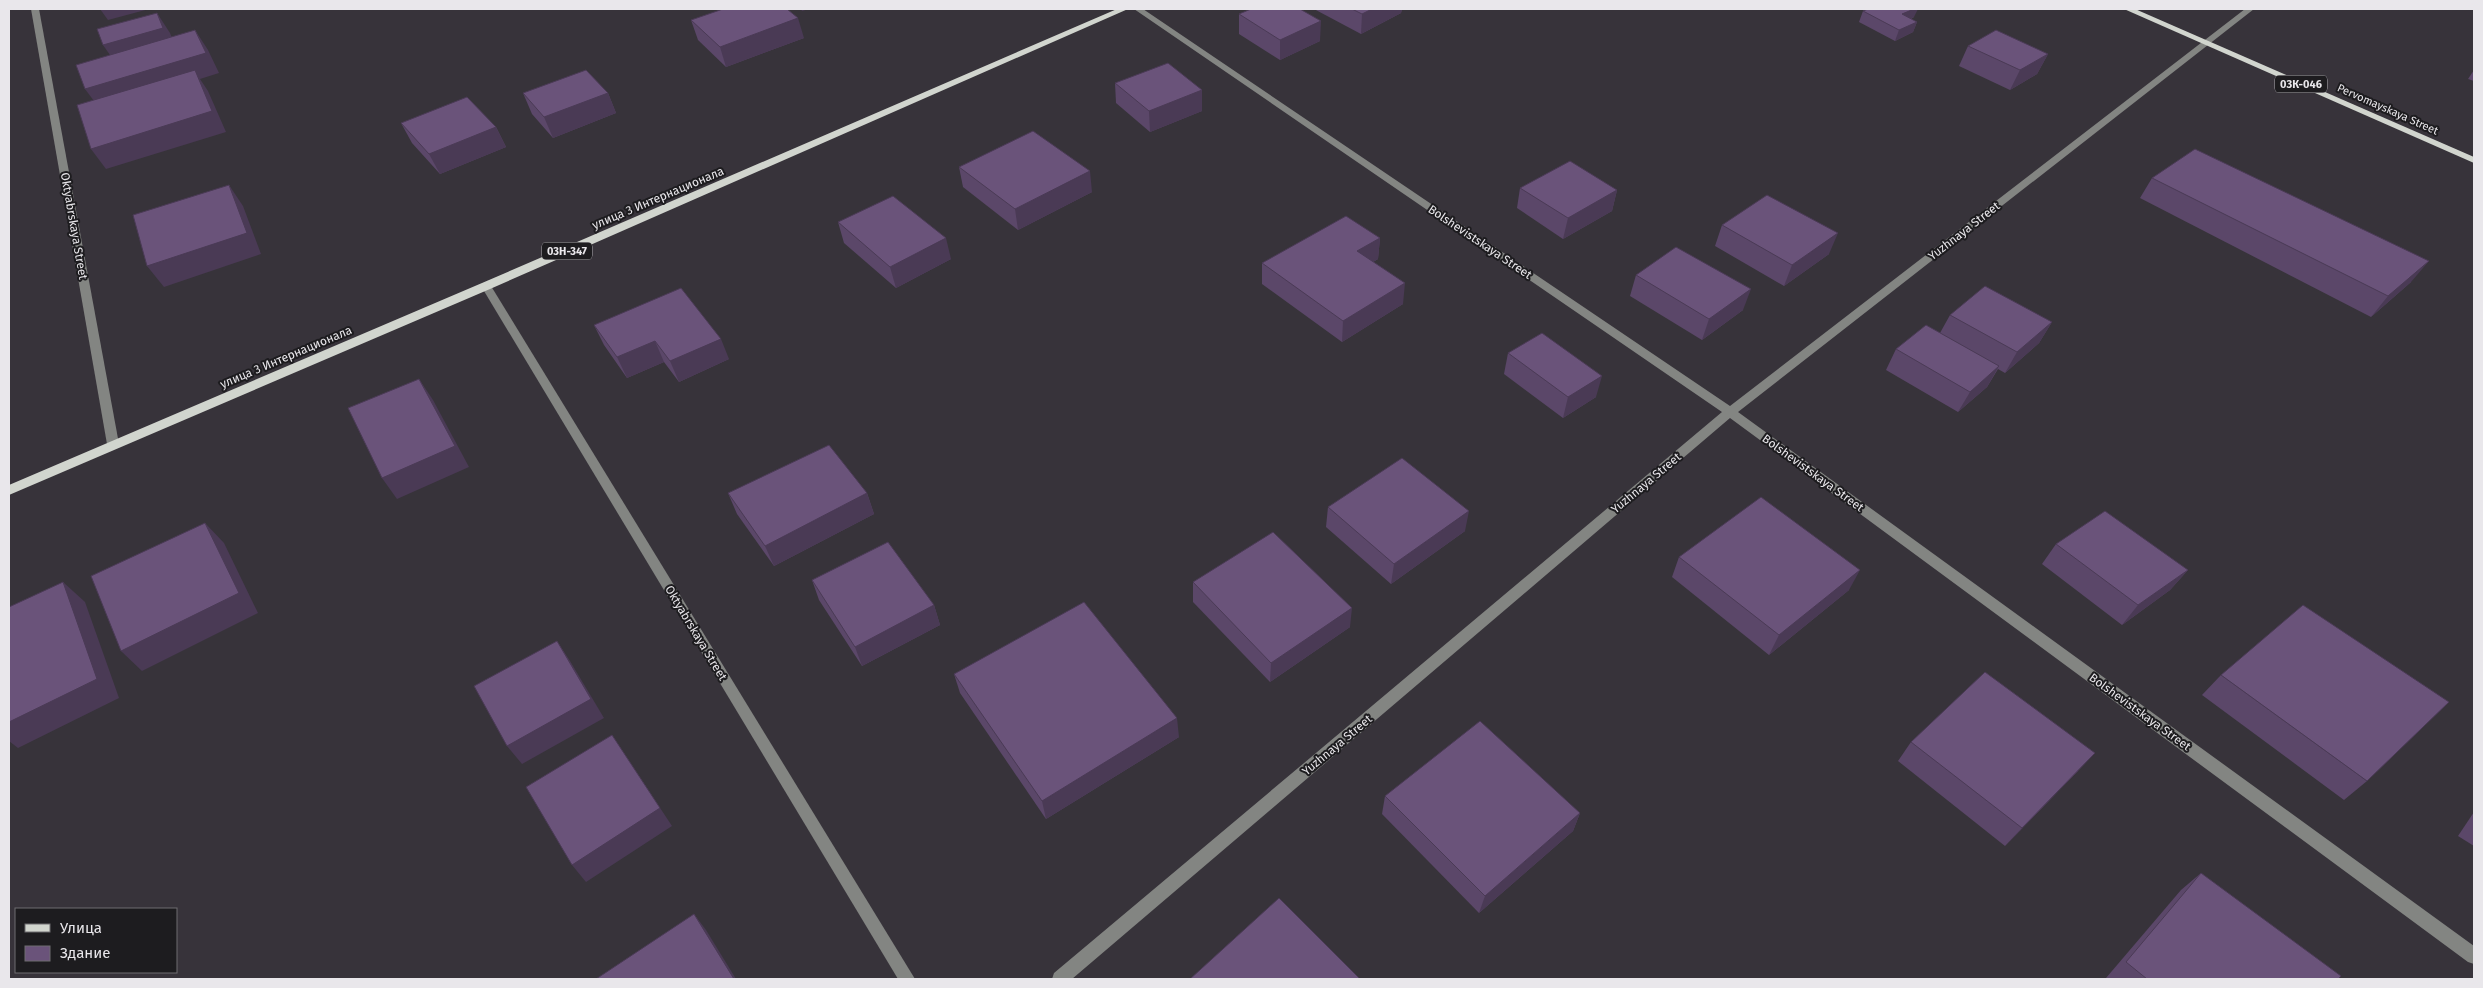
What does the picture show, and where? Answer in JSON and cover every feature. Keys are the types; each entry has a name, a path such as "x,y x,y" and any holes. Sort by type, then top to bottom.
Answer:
{"main road":[{"name":"улица 3 Интернационала","path":"9,490 486,286 1124,9"},
{"name":"Pervomayskaya Street","path":"2128,9 2208,42 2474,160"}],"street":[{"name":"Oktyabrskaya Street","path":"35,9 113,444"},
{"name":"Bolshevistskaya Street","path":"1138,9 1730,412 2474,956"},
{"name":"Yuzhnaya Street","path":"1060,979 1730,412 2250,9"},
{"name":"Oktyabrskaya Street","path":"486,286 907,979"}],"building":[{"path":"723,9 787,9 798,18 720,47 691,20"},
{"path":"1251,9 1300,9 1321,21 1280,40 1239,14"},
{"path":"1352,9 1372,9 1362,14"},
{"path":"1868,9 1914,9 1902,14 1917,22 1899,30 1863,11"},
{"path":"157,13 163,28 103,45 97,29"},
{"path":"195,30 206,53 85,89 76,65"},
{"path":"1996,30 2048,54 2020,70 1968,46"},
{"path":"1168,63 1202,90 1149,111 1115,83"},
{"path":"195,70 212,111 91,149 77,105"},
{"path":"586,70 608,93 544,117 523,93"},
{"path":"467,97 496,127 429,154 401,123"},
{"path":"1033,131 1090,171 1015,209 959,167"},
{"path":"2195,149 2429,261 2388,296 2152,178"},
{"path":"1570,161 1617,190 1568,218 1520,188"},
{"path":"229,185 247,233 147,266 133,215"},
{"path":"1767,195 1838,233 1792,265 1722,225"},
{"path":"893,196 946,238 890,267 838,222"},
{"path":"1346,216 1380,238 1357,251 1405,283 1343,321 1262,263"},
{"path":"1676,247 1751,289 1709,319 1636,275"},
{"path":"1985,286 2052,322 2017,352 1950,315"},
{"path":"681,288 721,339 670,361 655,341 617,357 594,325"},
{"path":"1926,325 1999,366 1970,392 1896,349"},
{"path":"1542,333 1602,376 1568,397 1508,353"},
{"path":"419,379 455,446 382,478 348,408"},
{"path":"829,445 867,493 765,546 728,493"},
{"path":"1402,458 1469,511 1394,564 1328,507"},
{"path":"1761,497 1860,570 1779,635 1679,557"},
{"path":"2105,511 2188,570 2138,605 2056,544"},
{"path":"205,523 239,593 121,651 91,576"},
{"path":"1273,532 1352,608 1271,663 1193,582"},
{"path":"888,542 934,605 855,647 812,580"},
{"path":"63,582 97,679 9,722 9,607"},
{"path":"1084,602 1177,718 1042,801 954,674"},
{"path":"2303,605 2449,702 2367,781 2221,675"},
{"path":"557,641 591,699 507,746 474,686"},
{"path":"1985,672 2095,753 2022,828 1911,742"},
{"path":"1480,721 1580,813 1485,896 1385,796"},
{"path":"612,735 660,808 572,865 526,787"},
{"path":"2201,873 2341,976 2338,979 2147,979 2126,962"},
{"path":"1279,898 1360,979 1190,979"},
{"path":"694,914 734,979 596,979"}]}
